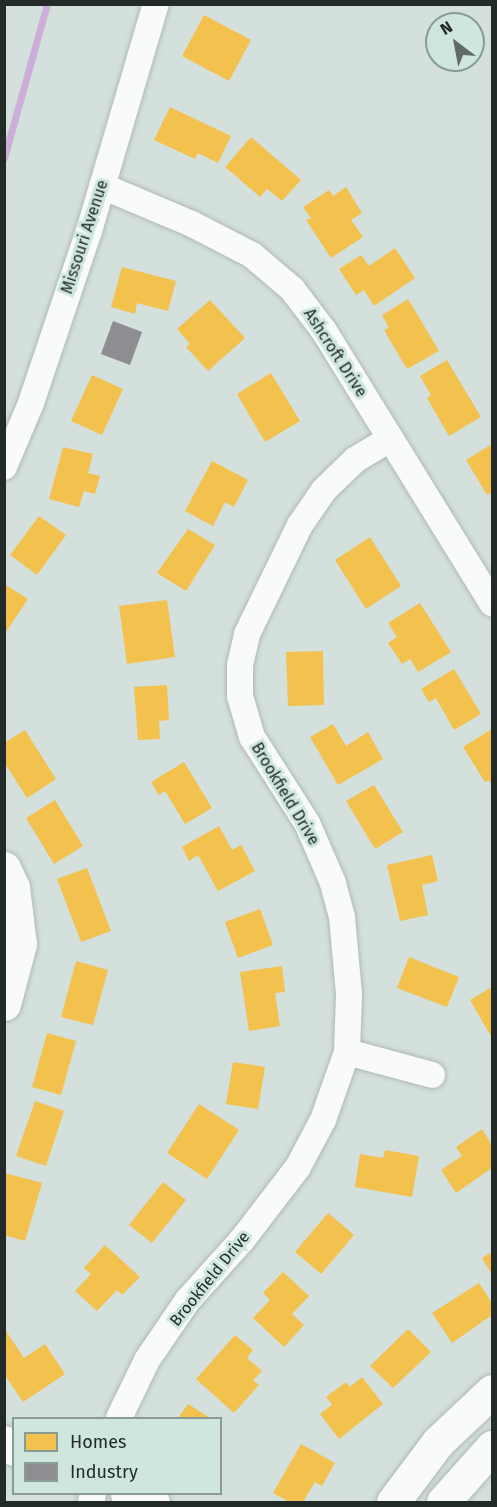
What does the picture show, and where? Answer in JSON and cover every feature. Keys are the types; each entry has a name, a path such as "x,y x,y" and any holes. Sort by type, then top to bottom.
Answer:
{"street":[{"name":"Missouri Avenue","path":"4,467 31,404 102,186 156,4"},
{"name":"Ashcroft Drive","path":"102,186 192,224 252,255 292,290 324,331 492,603"},
{"name":"Brookfield Drive","path":"120,1417 147,1360 188,1300 242,1240 298,1167 323,1120 347,1052 349,994 342,917 333,883 307,824 252,737 240,696 240,664 247,634 300,525 324,490 355,460 390,439"},
{"path":"4,868 13,887 20,944 4,1004"},
{"path":"347,1052 432,1075"},
{"path":"393,1503 438,1442 492,1391"},
{"path":"443,1503 459,1481 492,1447"},
{"path":"130,1495 153,1503"}],"building: Homes":[{"path":"204,15 251,40 229,81 182,56"},
{"path":"170,107 231,136 218,163 198,153 195,159 154,140"},
{"path":"251,137 301,180 282,201 267,189 260,197 225,167"},
{"path":"346,187 362,213 351,220 363,237 331,258 306,220 311,218 303,207 329,190 333,196"},
{"path":"395,248 415,278 374,306 364,290 356,295 339,269 361,255 369,266"},
{"path":"122,267 176,281 168,311 137,303 135,314 111,307"},
{"path":"408,299 439,351 407,369 384,330 389,328 382,315"},
{"path":"210,300 245,338 208,371 186,347 190,344 177,329"},
{"path":"447,360 481,417 449,436 427,398 431,395 420,376"},
{"path":"271,373 300,421 265,442 237,394"},
{"path":"92,375 123,389 102,435 71,421"},
{"path":"492,444 492,492 487,495 466,460"},
{"path":"63,447 93,454 88,473 100,476 95,494 84,491 79,507 49,499"},
{"path":"212,461 248,480 234,507 225,502 213,526 185,511"},
{"path":"39,516 66,535 37,575 10,555"},
{"path":"188,529 215,545 186,591 157,573"},
{"path":"370,537 401,586 366,609 335,560"},
{"path":"4,584 28,599 4,635"},
{"path":"167,600 175,657 127,664 119,606"},
{"path":"420,603 451,652 418,672 410,659 402,664 388,643 397,637 388,623"},
{"path":"323,651 324,705 288,706 286,652"},
{"path":"454,669 481,714 454,730 436,698 429,702 421,689"},
{"path":"167,685 169,720 159,721 160,739 138,740 134,687"},
{"path":"333,724 346,746 368,732 383,759 338,785 310,737"},
{"path":"492,729 492,786 489,780 485,782 463,747"},
{"path":"25,730 56,779 27,798 4,762 4,743"},
{"path":"184,762 212,808 185,824 165,791 159,795 151,782"},
{"path":"374,785 403,832 375,849 346,801"},
{"path":"55,800 83,846 54,864 26,818"},
{"path":"219,826 232,850 241,845 255,871 218,891 198,855 189,861 182,847"},
{"path":"432,855 438,881 422,885 428,915 400,921 387,865"},
{"path":"87,868 111,931 81,942 57,879"},
{"path":"260,909 273,945 238,958 225,922"},
{"path":"409,957 459,977 447,1007 397,988"},
{"path":"76,961 108,970 93,1025 61,1017"},
{"path":"282,966 285,992 275,993 280,1026 249,1031 240,972"},
{"path":"492,987 492,1038 470,1000"},
{"path":"47,1033 76,1041 61,1095 32,1087"},
{"path":"233,1062 265,1067 258,1109 226,1104"},
{"path":"35,1101 64,1111 46,1166 16,1156"},
{"path":"199,1104 239,1130 207,1179 167,1153"},
{"path":"482,1129 492,1145 492,1168 456,1193 441,1170 462,1156 456,1147"},
{"path":"385,1150 419,1156 412,1197 355,1187 360,1154 383,1158"},
{"path":"5,1173 42,1183 25,1241 4,1235"},
{"path":"163,1182 186,1200 152,1243 129,1225"},
{"path":"328,1213 354,1235 321,1274 295,1252"},
{"path":"105,1245 140,1277 122,1295 117,1290 97,1311 75,1291 91,1274 84,1268"},
{"path":"492,1252 492,1275 482,1258"},
{"path":"283,1272 309,1296 292,1314 304,1325 284,1347 253,1318 270,1300 263,1293"},
{"path":"479,1283 492,1303 492,1315 452,1343 432,1313"},
{"path":"4,1328 24,1358 45,1344 65,1374 23,1402 4,1374"},
{"path":"408,1329 431,1352 393,1388 370,1366"},
{"path":"235,1335 253,1350 247,1358 262,1371 253,1380 259,1385 234,1413 196,1379"},
{"path":"362,1377 383,1404 339,1439 320,1414 332,1405 326,1397 346,1382 350,1387"},
{"path":"188,1404 208,1417 179,1417"},
{"path":"301,1444 335,1463 322,1486 315,1482 303,1502 289,1502 273,1493"}],"building: Industry":[{"path":"113,321 142,332 130,365 101,354"}],"waterway":[{"path":"4,158 47,4"}]}
